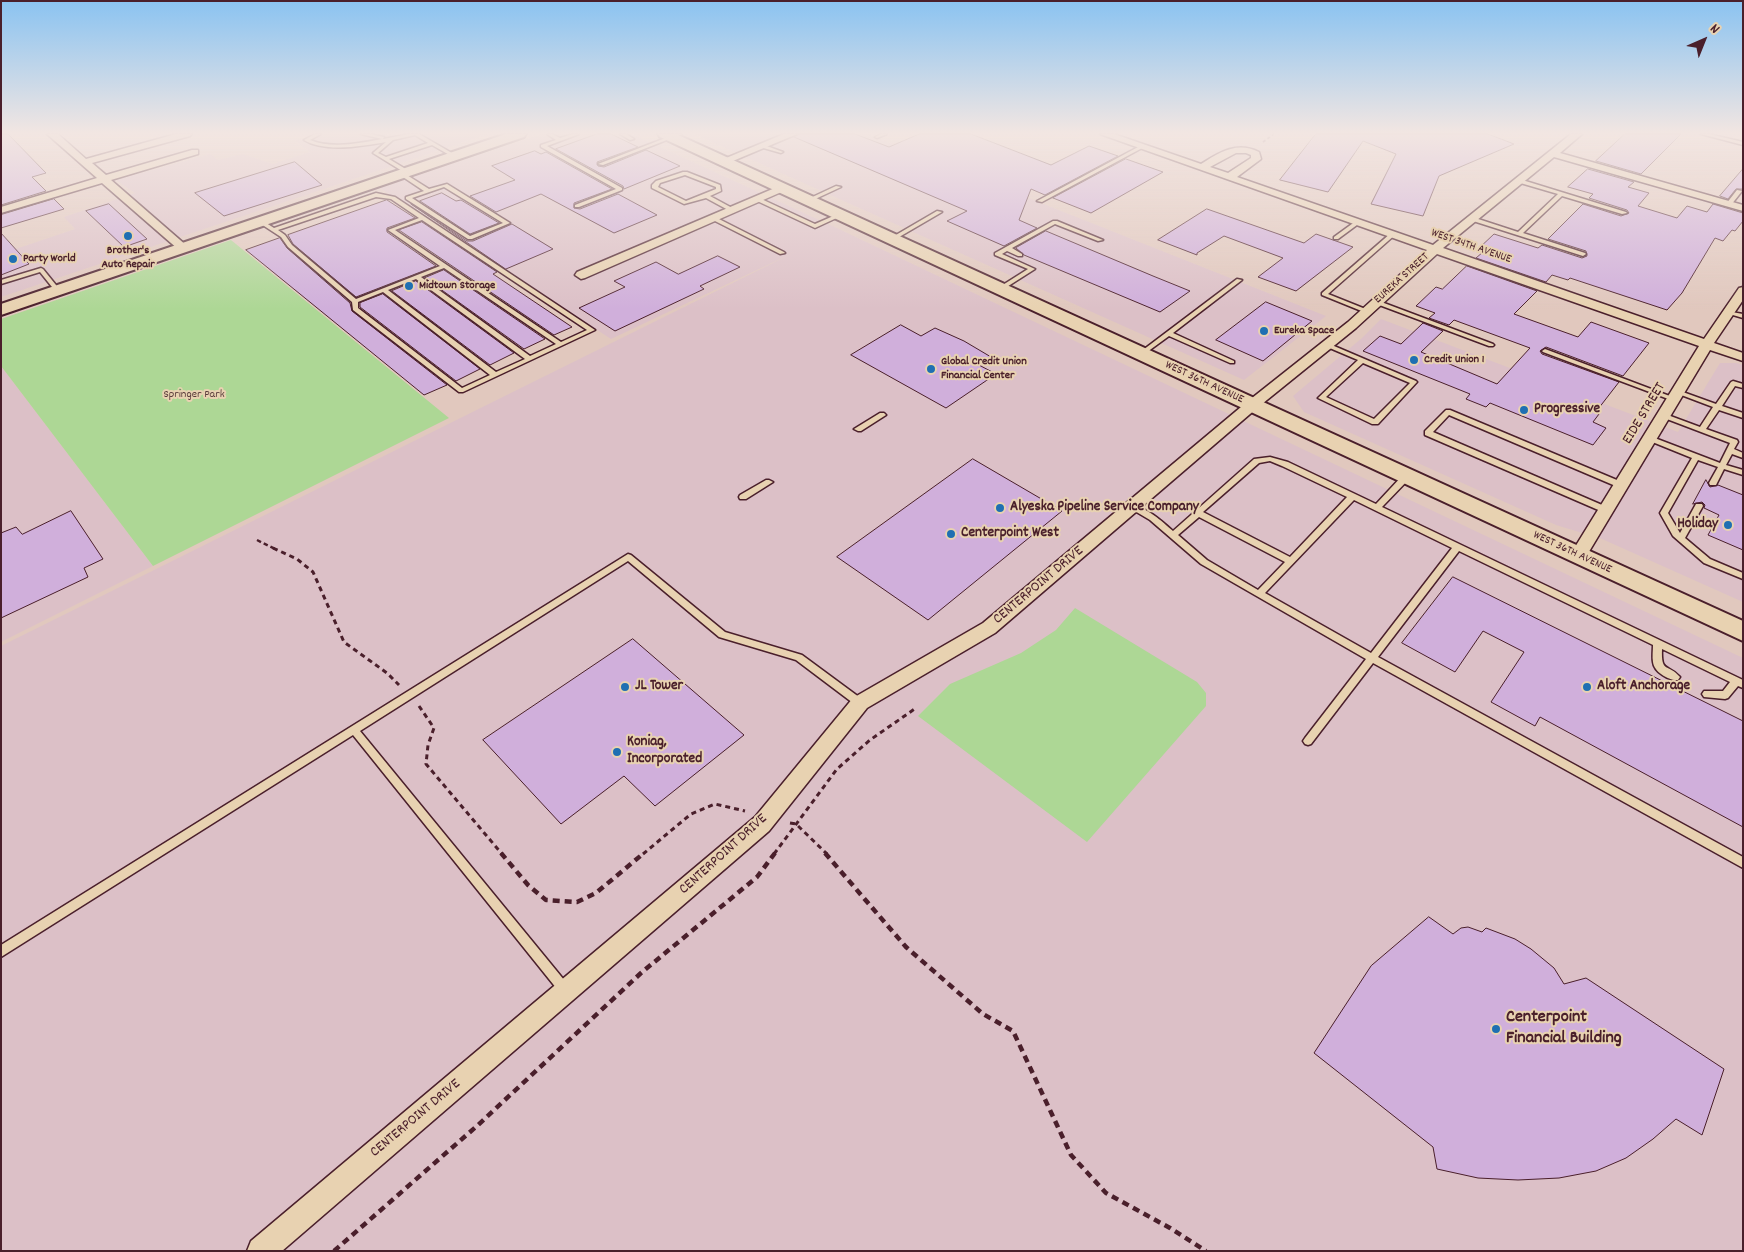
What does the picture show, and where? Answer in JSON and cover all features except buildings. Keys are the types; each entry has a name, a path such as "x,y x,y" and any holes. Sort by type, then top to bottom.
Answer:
{"main road":[{"path":"1,310 183,248 267,226 363,192"},
{"name":"WEST 36TH AVENUE","path":"792,192 1743,632"}],"street":[{"path":"1,210 59,192"},
{"path":"119,192 183,248"},
{"path":"581,276 772,192"},
{"name":"WEST 34TH AVENUE","path":"1273,192 1743,357"},
{"name":"EUREKA STREET","path":"1252,405 1327,345 1436,249 1506,192"},
{"path":"1688,192 1743,208"},
{"name":"EIDE STREET","path":"1578,556 1707,344 1743,291"},
{"name":"CENTERPOINT DRIVE","path":"262,1251 762,824 860,703 989,628 1252,405"}],"lane":[{"path":"424,192 408,198 470,238 507,223 457,192"},
{"path":"577,206 611,192"},
{"path":"664,192 686,203 716,192"},
{"path":"809,200 826,192"},
{"path":"1040,201 1056,192"},
{"path":"1555,192 1624,213"},
{"path":"1729,204 1737,192"},
{"path":"360,194 376,194 393,198 592,330"},
{"path":"1519,234 1561,194"},
{"path":"706,196 732,210"},
{"path":"757,199 815,226 840,215"},
{"path":"892,239 939,212"},
{"path":"422,218 391,230 560,344"},
{"path":"714,218 782,253"},
{"path":"1472,219 1583,254"},
{"path":"1032,269 997,254 1055,222 1100,240"},
{"path":"1336,238 1358,222"},
{"path":"267,226 284,236 290,246 356,302"},
{"path":"1366,312 1324,294 1393,234"},
{"path":"1007,248 1020,254"},
{"path":"1000,289 1032,269 1034,262"},
{"path":"356,302 445,266"},
{"path":"1,282 40,270 58,291"},
{"path":"417,277 529,359"},
{"path":"1140,354 1239,280"},
{"path":"384,290 495,375"},
{"path":"356,302 355,309 461,391 592,330"},
{"path":"1376,302 1491,345"},
{"path":"1728,312 1743,316"},
{"path":"1167,333 1232,362"},
{"path":"1327,345 1414,382 1375,422 1321,398 1362,360"},
{"path":"1545,351 1743,416"},
{"path":"1702,430 1732,382 1743,386"},
{"path":"1606,510 1428,433 1448,412 1621,485"},
{"path":"858,430 882,415"},
{"path":"1663,416 1743,445"},
{"path":"1649,438 1743,473"},
{"path":"1712,483 1734,442"},
{"path":"1730,450 1743,456"},
{"path":"1696,457 1664,513 1676,534 1707,560 1743,576"},
{"path":"1173,535 1257,461 1270,459 1285,464 1458,546 1739,683 1725,695 1707,694"},
{"path":"1377,508 1406,477"},
{"path":"743,497 769,482"},
{"path":"1259,594 1353,496"},
{"path":"1681,538 1699,506"},
{"path":"1132,507 1153,518 1204,562 1372,658 1743,863"},
{"path":"1198,513 1290,561"},
{"path":"1308,740 1458,546"},
{"path":"1,952 628,557 722,635 799,657 860,703"},
{"path":"1658,644 1657,663 1663,670 1675,677"},
{"path":"354,730 566,992"}],"path":[{"path":"334,1251 478,1125 641,973 757,877 837,770 870,740 916,708"}],"shaded area":[{"path":"313,192 1,297 1,254 75,229 64,217 135,193"},
{"path":"387,192 759,192 1743,658 1743,1251 1,1251 1,646 795,252 611,339"},
{"path":"825,192 1014,192 1326,316 1244,380"},
{"path":"1381,319 1678,432 1720,363 1743,365 1743,602 1602,539 1556,525 1304,412 1293,396 1362,338"},
{"path":"1,366 153,566 1,642"}],"green space":[{"name":"Springer Park","path":"231,240 449,418 153,566 1,366 1,319"},
{"path":"1075,608 1197,682 1206,693 1206,706 1087,842 918,716 950,684 1021,653 1056,630"}],"place":[{"name":"Brother's Auto Repair","path":"128,236"},
{"name":"Party World","path":"13,259"},
{"name":"Midtown Storage","path":"409,286"},
{"name":"Eureka Space","path":"1264,331"},
{"name":"Credit Union 1","path":"1414,360"},
{"name":"Global Credit Union Financial Center","path":"931,369"},
{"name":"Progressive","path":"1524,410"},
{"name":"Alyeska Pipeline Service Company","path":"1000,508"},
{"name":"Holiday","path":"1728,525"},
{"name":"Centerpoint West","path":"951,534"},
{"name":"JL Tower","path":"625,687"},
{"name":"Aloft Anchorage","path":"1587,687"},
{"name":"Koniag, Incorporated","path":"617,752"},
{"name":"Centerpoint Financial Building","path":"1496,1029"}]}
